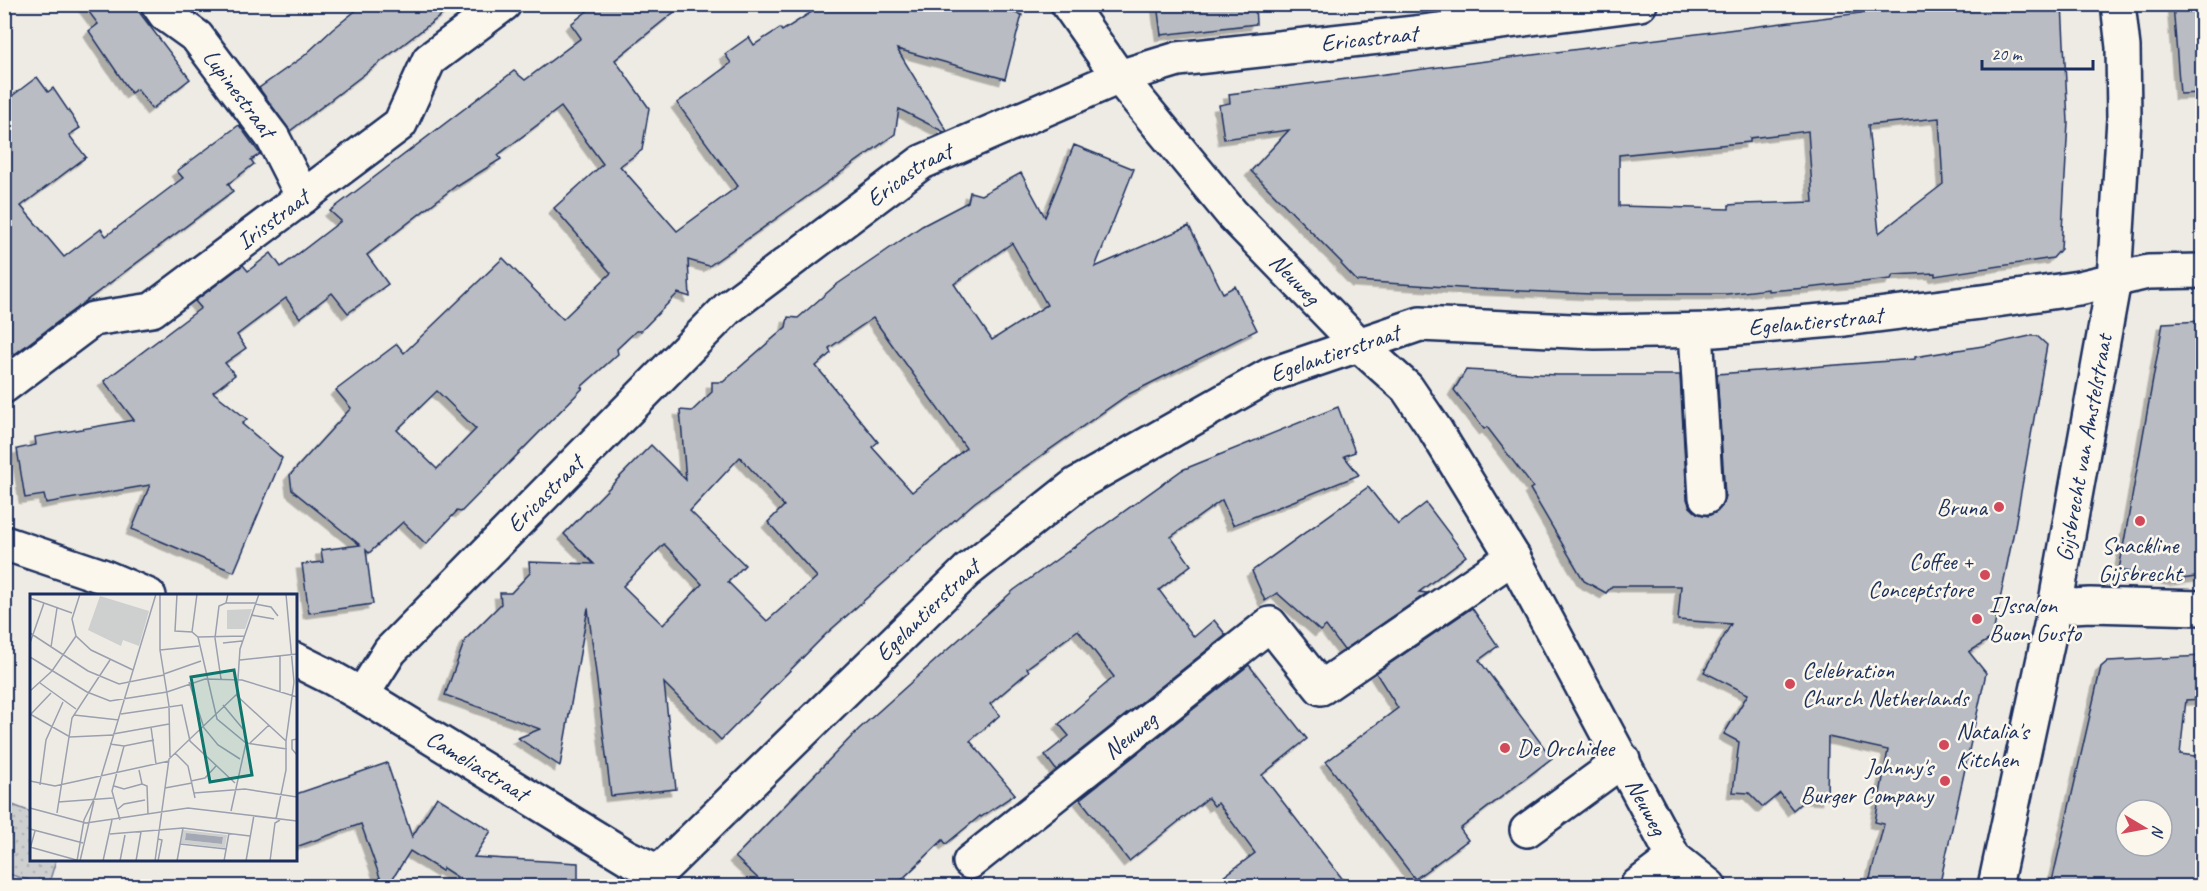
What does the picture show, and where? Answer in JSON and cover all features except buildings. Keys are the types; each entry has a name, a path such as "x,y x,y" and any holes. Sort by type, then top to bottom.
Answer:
{"street":[{"name":"Lupinestraat","path":"158,4 165,14 198,37 273,138 303,197"},
{"name":"Irisstraat","path":"4,386 93,318 152,310 400,124 429,60 504,4"},
{"name":"Neuweg","path":"1068,4 1119,77 1232,214 1360,346 1407,388 1513,557 1674,858 1709,886"},
{"name":"Ericastraat","path":"362,695 390,651 728,308 922,162 1119,77 1178,59 1424,32 1640,4"},
{"name":"Gijsbrecht van Amstelstraat","path":"1995,886 2055,607 2114,280 2124,119 2123,46 2118,4"},
{"name":"Egelantierstraat","path":"660,879 967,571 1077,484 1270,375 1420,324 1595,332 1696,331 1845,320 2079,288 2148,273 2202,272"},
{"path":"1696,331 1706,497"},
{"path":"4,543 102,576 145,594"},
{"name":"Neuweg","path":"970,862 1270,624 1321,688 1513,557"},
{"path":"2055,607 2090,605 2202,608"},
{"name":"Cameliastraat","path":"297,660 362,695 660,879"},
{"path":"1527,830 1623,760"},
{"path":"1637,886 1674,858"}],"shaded area":[{"path":"5,802 30,812 30,861 56,861 48,886 5,873"}],"place":[{"name":"Bruna","path":"1999,507"},
{"name":"Snackline Gijsbrecht","path":"2140,521"},
{"name":"Coffee + Conceptstore","path":"1985,575"},
{"name":"IJssalon Buon Gusto","path":"1977,619"},
{"name":"Celebration Church Netherlands","path":"1790,684"},
{"name":"Natalia's Kitchen","path":"1944,745"},
{"name":"De Orchidee","path":"1505,748"},
{"name":"Johnny's Burger Company","path":"1945,781"}]}
